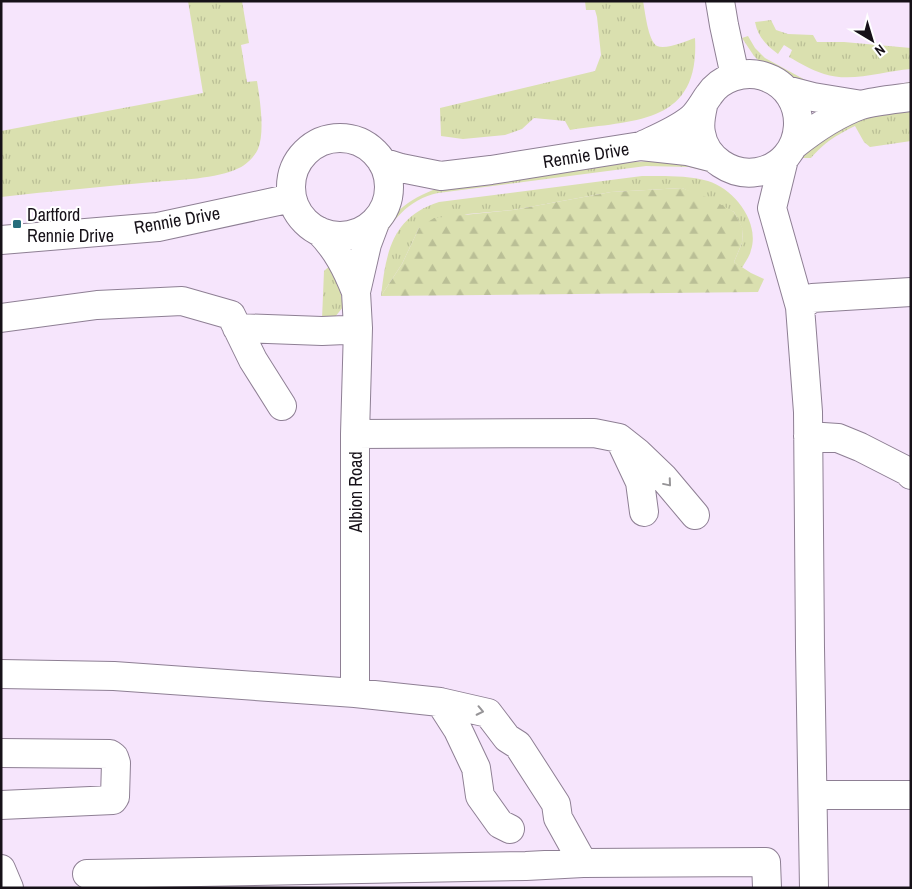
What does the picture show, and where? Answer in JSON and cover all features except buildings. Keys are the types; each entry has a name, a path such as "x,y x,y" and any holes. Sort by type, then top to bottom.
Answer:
{"street":[{"path":"720,1 735,76 748,74 762,76 775,81 786,90 794,102 798,116 798,131 789,152 772,208 800,307 808,412 814,888"},
{"name":"Rennie Drive","path":"641,146 675,130 692,118 703,106 710,93 721,83 735,76"},
{"path":"786,90 812,97 862,105"},
{"path":"739,172 763,171 774,166 812,130 862,105 911,97"},
{"name":"Rennie Drive","path":"703,106 700,120 701,134 706,147 714,158 725,167 739,172"},
{"name":"Rennie Drive","path":"1,240 158,227 292,198 291,179 297,162 310,148 326,139 342,137 358,141 372,150 382,162 441,176 641,146 687,151 714,158"},
{"path":"380,213 388,192 388,176 382,162"},
{"path":"739,172 775,220"},
{"name":"Rennie Drive","path":"319,232 334,236 349,235 364,229 380,213 406,193 441,176"},
{"path":"292,198 297,212 307,224 319,232"},
{"name":"Albion Road","path":"355,693 355,434 358,328 356,292 367,244 380,213"},
{"name":"Albion Road","path":"319,232 330,242 341,258 356,292"},
{"path":"800,307 812,298 911,292"},
{"path":"1,318 97,305 182,301 231,315 253,360 282,406"},
{"path":"237,328 322,331 358,328"},
{"path":"355,434 594,433 619,438 663,477 695,515"},
{"path":"808,436 838,438 860,447 907,471 911,475"},
{"path":"619,438 640,482 644,512"},
{"path":"1,674 114,676 355,693 440,702 488,713 506,738 518,745 556,804 558,818 583,864"},
{"path":"440,702 458,730 476,768 480,796 500,824 510,829 526,866"},
{"path":"1,753 110,754 114,757 116,763 115,797 112,800 1,805"},
{"path":"813,794 911,795"},
{"path":"87,874 766,862 767,888"},
{"path":"1,869 9,888"}],"green space":[{"path":"188,1 242,1 249,43 241,45 247,82 257,81 261,116 260,142 257,152 250,160 242,167 230,172 209,177 1,197 1,131 203,93"},
{"path":"585,1 643,1 649,32 657,46 671,46 695,38 694,67 687,88 675,103 658,113 617,124 570,130 565,121 534,118 522,129 505,135 463,139 441,136 440,108 595,71 601,55 597,17 595,10 586,10"},
{"path":"771,20 776,30 788,34 813,35 817,42 844,42 911,48 911,69 856,77 835,76 819,72 789,57 792,50 784,45 778,54 766,44 758,32 755,22"},
{"path":"748,36 755,48 765,58 809,82 847,90 862,90 911,82 911,89 868,95 819,92 759,61 742,38"},
{"path":"911,110 911,141 870,147 864,142 855,126 831,140 811,158 802,158 810,147 852,122"},
{"path":"664,160 714,170 725,179 709,172 689,167 646,166 438,193 418,200 401,213 388,230 380,249 377,249 386,228 397,212 412,200 433,190 620,163"},
{"path":"642,176 700,179 718,185 727,191 743,208 752,229 753,239 749,257 742,268 734,262 742,243 743,230 734,212 682,188 611,192 513,210 468,214 419,228 402,264 381,296 389,251 394,238 411,217 423,209 439,202"},
{"path":"682,188 709,198 734,212 743,229 742,243 734,262 764,279 758,292 381,296 402,264 419,228 434,218 513,210 611,192"},
{"path":"333,263 338,277 343,307 335,317 322,319 324,271"}],"place":[{"name":"Dartford Rennie Drive","path":"17,224"}]}
